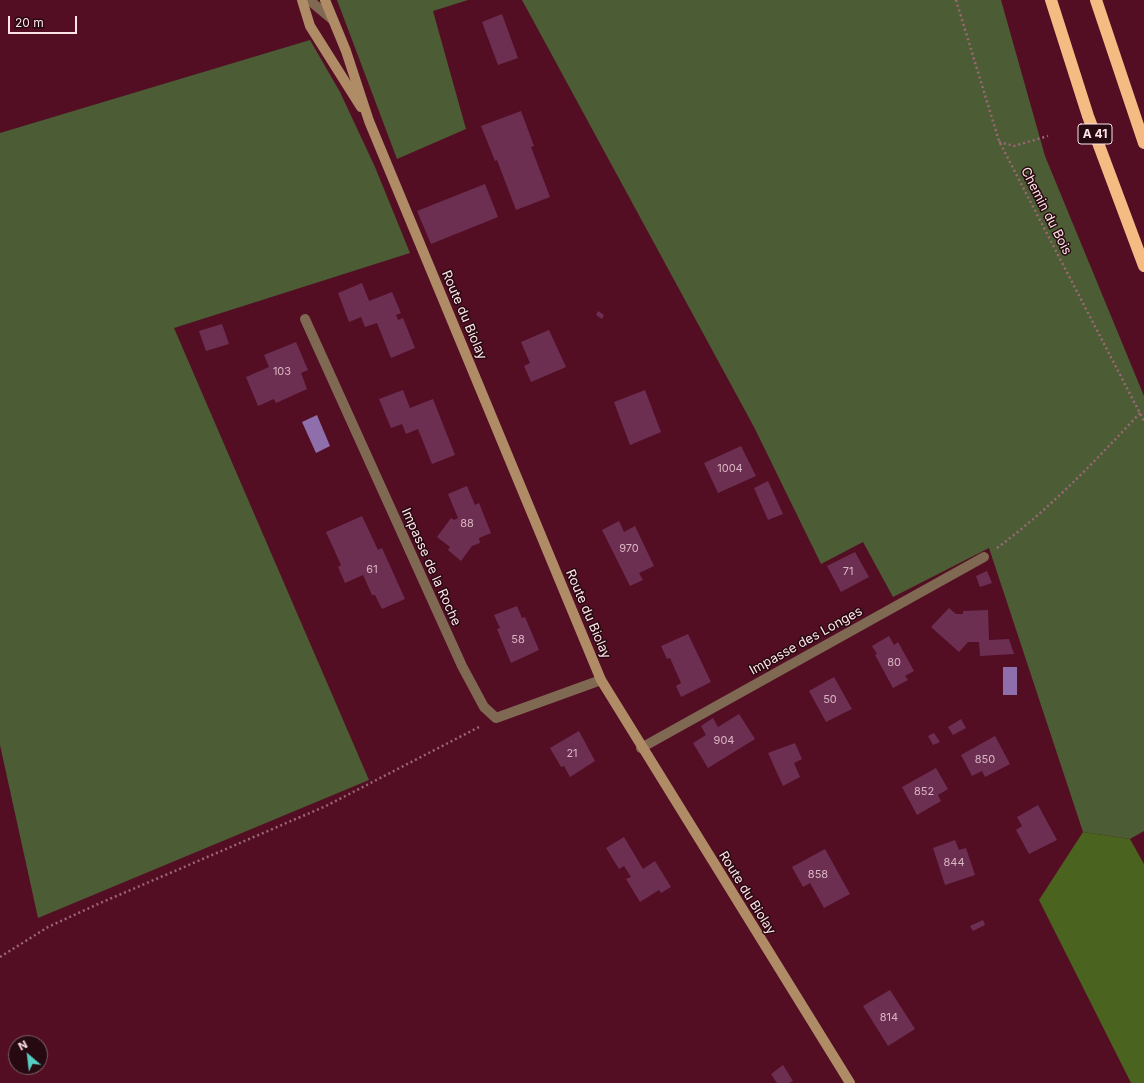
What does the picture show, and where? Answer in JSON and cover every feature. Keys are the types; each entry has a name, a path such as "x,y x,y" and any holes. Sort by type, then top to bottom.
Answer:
{"highway":[{"name":"A 41","path":"1051,0 1088,116 1144,266"},
{"path":"1096,0 1144,143"}],"street":[{"name":"Route du Biolay","path":"302,0 310,26 369,121"},
{"name":"Route du Biolay","path":"309,0 333,20 346,51 369,121 601,680 641,748 850,1083"},
{"path":"325,0 333,20"},
{"name":"Impasse de la Roche","path":"305,319 462,666 484,707 496,718"},
{"name":"Impasse des Longes","path":"641,748 984,557"},
{"path":"496,718 601,680"}],"path":[{"name":"Chemin du Bois","path":"956,0 999,141 1144,421"},
{"path":"999,141 1014,146 1048,136"},
{"path":"984,557 1033,521 1074,483 1140,413"},
{"path":"0,957 48,927 326,806 496,718"}],"green space":[{"path":"337,0 468,0 433,11 466,129 397,159"},
{"path":"522,0 1001,0 1045,156 1144,396 1144,831 1130,839 1083,832 989,548 893,597 863,542 821,564 754,427"},
{"path":"310,40 340,92 375,167 410,253 174,328 369,780 38,918 0,745 0,133"},
{"path":"1083,832 1130,839 1144,864 1144,1083 1131,1083 1039,900"}],"shaded area":[{"path":"317,415 330,446 316,453 302,422"},
{"path":"1003,667 1017,667 1017,695 1003,695"}],"building":[{"path":"502,14 518,58 498,65 482,22"},
{"path":"521,111 534,146 531,147 550,197 516,210 497,160 495,161 481,126"},
{"path":"485,184 498,217 431,244 417,211"},
{"path":"362,283 369,301 392,292 401,313 396,315 398,320 403,318 415,348 391,358 377,323 365,327 361,317 349,322 338,293"},
{"path":"598,311 604,315 602,319 596,315"},
{"path":"222,324 229,344 206,351 199,331"},
{"path":"549,330 566,367 531,382 524,366 530,363 521,342"},
{"path":"296,342 308,370 301,373 307,389 276,403 274,399 258,406 246,377 269,367 264,355"},
{"path":"403,390 410,408 433,399 455,455 432,464 418,429 406,434 402,424 391,428 379,399"},
{"path":"645,390 661,432 630,445 614,402"},
{"path":"741,446 756,476 718,493 704,463"},
{"path":"768,481 783,514 768,520 754,488"},
{"path":"467,486 475,505 479,503 491,533 479,538 480,543 472,546 461,561 448,550 450,547 437,537 451,518 454,520 458,518 448,494"},
{"path":"362,516 378,550 382,548 405,599 382,609 375,595 372,595 363,575 345,583 338,567 341,565 326,532"},
{"path":"619,521 624,532 635,526 654,566 639,573 643,580 630,586 602,530"},
{"path":"855,552 869,577 841,592 827,566"},
{"path":"987,571 992,583 980,587 976,576"},
{"path":"517,606 522,618 525,617 539,650 511,663 497,629 500,628 494,615"},
{"path":"949,608 956,614 963,614 963,611 988,610 989,640 1009,639 1014,654 980,656 979,642 968,642 959,652 931,627"},
{"path":"688,634 711,682 681,697 676,686 681,683 670,658 667,659 661,646"},
{"path":"889,636 894,645 898,642 914,671 905,676 908,680 893,688 875,655 877,654 872,646"},
{"path":"834,677 852,709 826,722 809,691"},
{"path":"739,714 755,739 708,768 693,743 706,735 701,726 713,718 718,727"},
{"path":"961,719 966,728 953,735 948,727"},
{"path":"579,731 595,761 570,777 564,766 561,767 550,748"},
{"path":"934,733 940,742 933,745 928,736"},
{"path":"995,736 1010,764 985,777 982,771 972,776 961,755"},
{"path":"795,743 802,759 794,763 800,777 783,786 768,753"},
{"path":"936,768 948,789 938,795 941,801 917,815 902,787"},
{"path":"1038,805 1057,840 1029,854 1016,830 1022,826 1017,817"},
{"path":"624,837 643,869 655,861 671,887 661,893 659,890 640,902 626,879 631,877 624,866 619,869 606,848"},
{"path":"955,840 959,850 966,848 975,875 945,885 933,848"},
{"path":"825,849 850,894 824,908 810,883 803,887 792,867"},
{"path":"983,920 985,925 973,931 970,926"},
{"path":"890,990 915,1029 888,1046 863,1006"},
{"path":"783,1065 793,1081 789,1083 777,1083 771,1074"}]}
